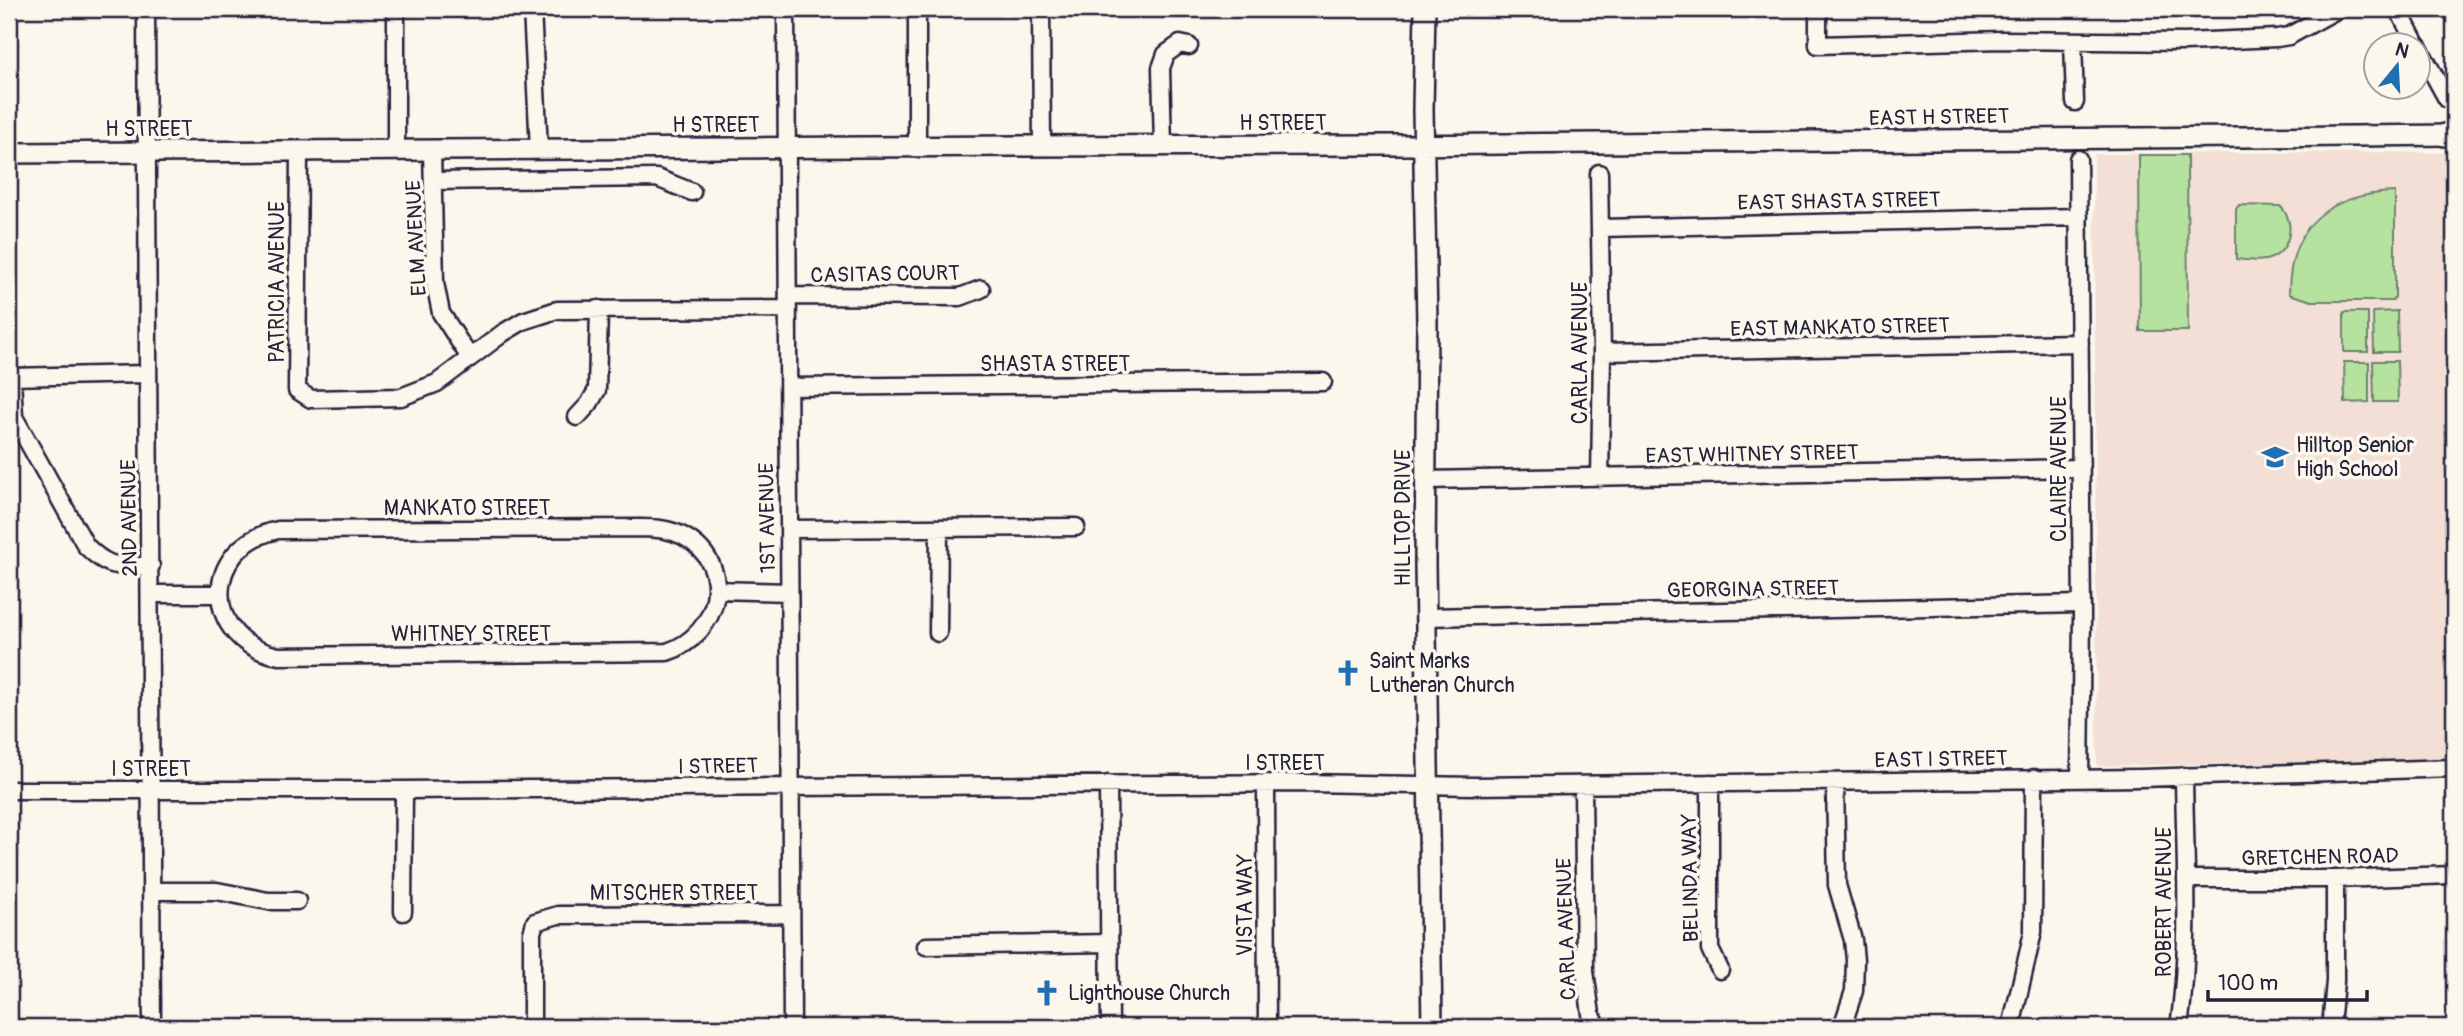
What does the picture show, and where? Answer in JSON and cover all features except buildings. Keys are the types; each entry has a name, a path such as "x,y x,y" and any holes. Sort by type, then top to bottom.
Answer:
{"main road":[{"name":"HILLTOP DRIVE","path":"1425,9 1425,480 1432,1027"},
{"name":"EAST H STREET","path":"1424,145 2451,134"},
{"name":"H STREET","path":"9,153 1424,145"}],"street":[{"name":"2ND AVENUE","path":"146,9 152,1027"},
{"name":"ELM AVENUE","path":"396,9 396,150"},
{"path":"532,9 539,149"},
{"name":"1ST AVENUE","path":"786,9 792,1027"},
{"path":"917,9 917,146"},
{"path":"1041,9 1042,146"},
{"path":"1818,9 1818,45 2002,40 2185,42 2277,38 2289,36 2338,9"},
{"path":"2398,9 2410,32"},
{"path":"2073,41 2075,102"},
{"path":"1163,146 1161,68 1166,54 1180,44 1189,46"},
{"path":"2432,72 2447,99"},
{"name":"ELM AVENUE","path":"432,150 435,283 441,313 470,358"},
{"name":"PATRICIA AVENUE","path":"299,152 297,390 305,397 401,397 437,383 470,358"},
{"name":"CLAIRE AVENUE","path":"2078,159 2080,779"},
{"name":"CARLA AVENUE","path":"1599,173 1602,352 1600,478"},
{"path":"433,181 657,178 692,192"},
{"name":"EAST SHASTA STREET","path":"1601,228 2078,217"},
{"name":"CASITAS COURT","path":"788,303 960,297 981,289"},
{"path":"470,358 523,321 557,310 788,303"},
{"path":"577,417 597,390 599,309"},
{"name":"EAST MANKATO STREET","path":"1602,352 2080,344"},
{"path":"148,374 10,377 15,417 86,546 102,561 111,565 151,566"},
{"name":"SHASTA STREET","path":"788,387 1322,382"},
{"name":"EAST WHITNEY STREET","path":"1425,480 2081,468"},
{"path":"789,529 1076,527"},
{"path":"938,633 939,528"},
{"name":"MANKATO STREET","path":"219,594 222,576 236,552 251,540 278,530 667,530 684,536 699,548 713,572 716,590"},
{"path":"716,590 789,592"},
{"name":"WHITNEY STREET","path":"219,594 227,622 239,637 253,648 279,656 650,654 675,650 696,636 713,610 716,590"},
{"path":"150,594 219,594"},
{"name":"GEORGINA STREET","path":"1426,617 2081,604"},
{"name":"EAST I STREET","path":"1428,785 2080,779 2454,768"},
{"name":"ROBERT AVENUE","path":"2179,1027 2185,986 2184,776"},
{"path":"2011,1027 2033,932 2034,778"},
{"path":"1835,782 1837,884 1853,940 1855,960 1854,991 1842,1027"},
{"name":"I STREET","path":"9,790 404,790 1266,783 1428,785"},
{"name":"VISTA WAY","path":"1266,783 1267,1027"},
{"name":"BELINDA WAY","path":"1710,783 1710,949 1720,970"},
{"path":"1108,784 1110,1027"},
{"name":"CARLA AVENUE","path":"1583,785 1585,971 1591,1014 1598,1027"},
{"path":"403,912 404,790"},
{"name":"GRETCHEN ROAD","path":"2186,879 2335,879 2454,875"},
{"path":"2330,1027 2335,981 2335,879"},
{"path":"153,891 217,891 268,901 297,901"},
{"name":"MITSCHER STREET","path":"532,1027 532,933 535,922 558,915 791,914"},
{"path":"926,946 1109,943"}],"shaded area":[{"name":"Hilltop Senior High School","path":"2454,153 2454,760 2097,766 2094,154"}],"green space":[{"path":"2139,155 2187,155 2188,331 2140,331"},
{"path":"2395,192 2395,297 2392,301 2312,301 2289,294 2296,249 2317,218 2332,207 2351,199"},
{"path":"2239,205 2280,206 2289,221 2289,230 2285,246 2280,252 2265,260 2236,259 2236,209"},
{"path":"2397,311 2398,352 2374,352 2373,312"},
{"path":"2344,312 2368,312 2368,352 2344,352"},
{"path":"2373,361 2397,361 2398,402 2374,402"},
{"path":"2344,362 2369,362 2369,402 2345,403"}],"place":[{"name":"Hilltop Senior High School","path":"2275,457"},
{"name":"Saint Marks Lutheran Church","path":"1348,673"},
{"name":"Lighthouse Church","path":"1047,993"}]}
